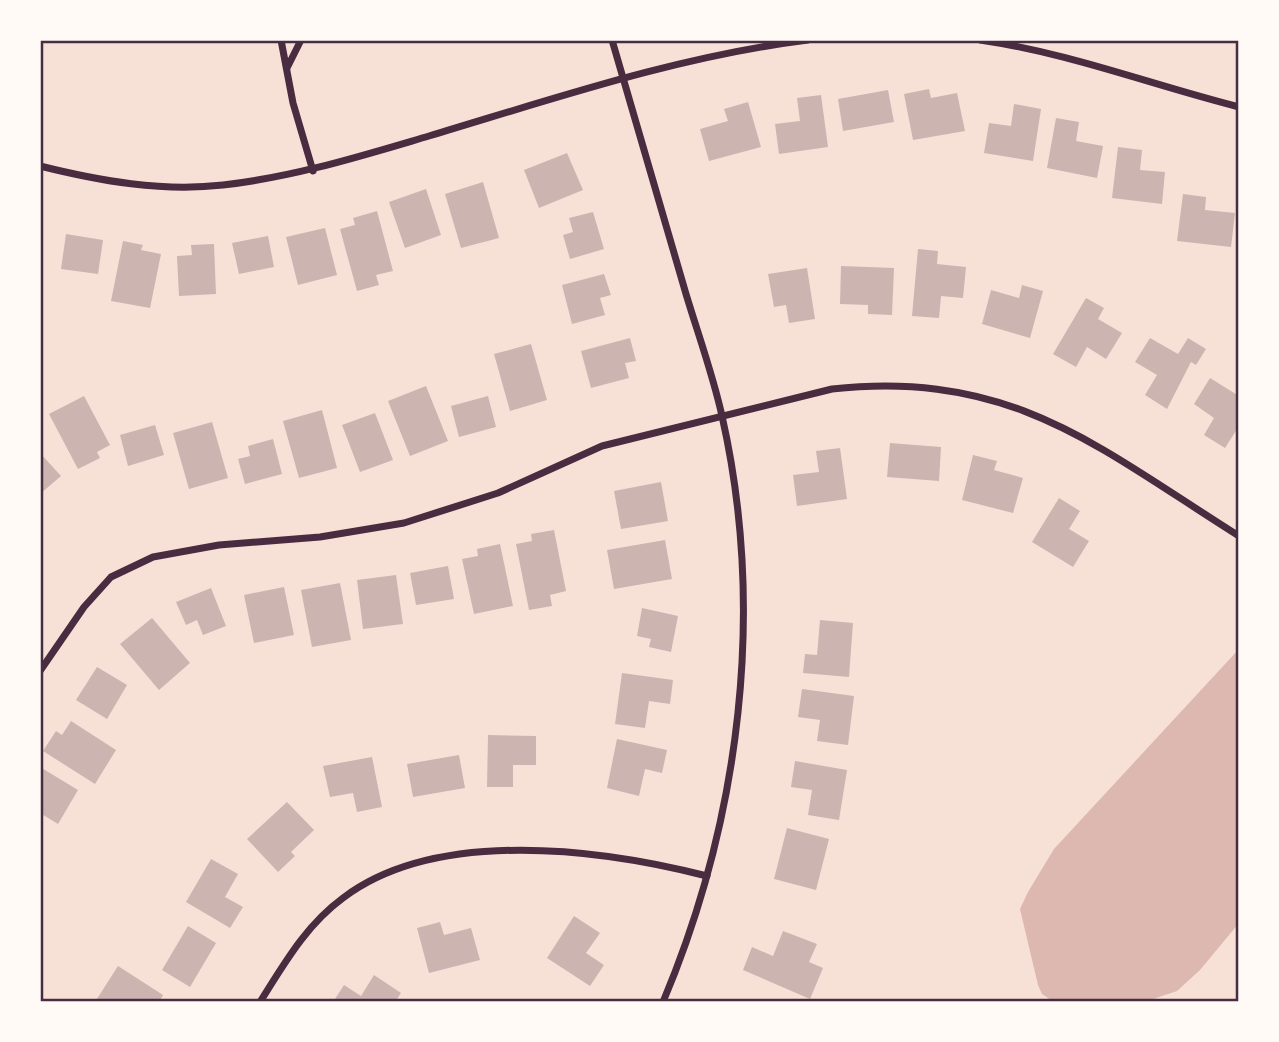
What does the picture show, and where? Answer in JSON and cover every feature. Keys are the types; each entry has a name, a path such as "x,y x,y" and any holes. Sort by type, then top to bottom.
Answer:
{"street":[{"path":"281,40 313,171"},
{"path":"286,69 301,40"},
{"path":"612,40 722,416 737,509 745,599 739,709 707,876 663,1002"},
{"path":"40,166 100,180 179,186 222,185 313,171 718,54 808,40"},
{"path":"980,40 1070,57 1170,90 1239,107"},
{"path":"40,671 84,607 111,577 153,557 209,546 320,537 404,523 498,493 602,446 832,389 925,386 984,396 1056,422 1239,536"},
{"path":"260,1002 305,934 322,916 362,886 409,867 496,852 563,851 613,856 707,876"}],"shaded area":[{"path":"1239,649 1239,923 1200,970 1177,991 1144,1002 1051,1000 1042,994 1038,985 1020,909 1028,892 1054,849"}],"building":[{"path":"929,89 931,98 957,93 965,131 913,140 904,94"},
{"path":"888,90 894,122 843,131 838,99"},
{"path":"821,95 828,147 779,154 775,124 800,121 797,98"},
{"path":"748,102 761,147 709,161 700,129 728,121 724,109"},
{"path":"1014,104 1041,109 1033,161 984,153 989,123 1011,126"},
{"path":"1056,118 1079,122 1076,141 1103,146 1097,178 1047,168"},
{"path":"1118,147 1142,150 1140,170 1165,172 1162,204 1112,198"},
{"path":"567,153 583,190 539,208 524,170"},
{"path":"483,182 499,238 461,248 445,194"},
{"path":"426,189 441,235 405,248 389,202"},
{"path":"1183,194 1206,197 1205,210 1235,213 1231,247 1177,241"},
{"path":"377,211 393,271 376,275 379,285 357,291 340,229 355,225 353,218"},
{"path":"593,212 604,249 570,259 563,235 573,232 569,218"},
{"path":"325,228 337,275 298,285 286,237"},
{"path":"66,234 103,240 98,274 61,269"},
{"path":"268,236 274,267 239,274 232,243"},
{"path":"123,241 143,245 141,250 161,254 150,308 111,301"},
{"path":"214,244 216,294 179,296 177,256 192,255 191,245"},
{"path":"918,249 938,251 937,264 966,267 963,298 941,296 939,318 912,316"},
{"path":"841,266 894,268 892,315 868,314 868,305 840,304"},
{"path":"807,268 815,319 789,323 786,305 774,307 768,274"},
{"path":"604,274 611,295 600,298 605,315 572,324 562,285"},
{"path":"1022,285 1043,291 1030,338 982,324 991,290 1019,298"},
{"path":"1086,298 1104,308 1098,319 1122,333 1106,359 1087,347 1076,367 1053,354"},
{"path":"630,338 636,361 625,363 629,378 591,388 581,351"},
{"path":"1150,338 1178,354 1188,338 1206,349 1196,365 1191,362 1167,409 1145,395 1157,375 1135,362"},
{"path":"531,344 547,400 510,411 494,354"},
{"path":"1210,378 1239,396 1239,426 1225,448 1204,435 1214,418 1194,404"},
{"path":"426,386 448,441 410,456 388,401"},
{"path":"84,396 110,445 97,452 100,458 78,469 49,414"},
{"path":"488,396 496,427 459,437 451,406"},
{"path":"322,410 337,468 299,478 283,421"},
{"path":"375,413 393,460 360,472 342,425"},
{"path":"212,422 228,478 189,489 173,433"},
{"path":"155,425 164,455 128,466 120,435"},
{"path":"273,439 282,474 245,484 238,459 250,456 248,446"},
{"path":"890,443 941,447 939,481 887,477"},
{"path":"840,448 847,499 797,506 793,475 819,472 816,451"},
{"path":"40,453 61,476 40,494"},
{"path":"973,455 997,461 994,470 1023,478 1013,513 962,500"},
{"path":"661,482 668,521 621,529 614,491"},
{"path":"1059,498 1080,511 1069,529 1089,541 1073,567 1032,542"},
{"path":"554,530 566,591 550,595 552,606 529,610 516,544 532,541 531,534"},
{"path":"665,540 672,579 614,589 607,550"},
{"path":"500,544 513,606 474,614 462,559 478,556 477,549"},
{"path":"448,566 454,599 416,605 410,573"},
{"path":"396,575 403,624 363,629 357,580"},
{"path":"340,583 351,640 312,647 301,590"},
{"path":"284,587 294,635 254,643 244,595"},
{"path":"211,588 226,626 203,635 197,620 186,625 176,602"},
{"path":"642,608 678,616 671,652 649,647 651,639 637,636"},
{"path":"152,618 190,663 159,690 120,644"},
{"path":"820,620 853,623 849,677 803,673 805,654 817,655"},
{"path":"97,667 127,685 107,719 76,700"},
{"path":"622,673 673,680 670,704 649,701 645,728 615,724"},
{"path":"802,689 854,696 848,745 817,741 820,720 798,717"},
{"path":"71,721 116,750 95,784 43,751 56,731 62,735"},
{"path":"488,735 536,736 536,765 513,765 513,787 487,787"},
{"path":"617,739 667,750 662,773 645,769 639,796 607,788"},
{"path":"459,755 465,788 413,797 407,764"},
{"path":"372,757 382,807 357,812 353,793 330,797 323,766"},
{"path":"795,761 847,770 839,820 808,815 812,790 791,787"},
{"path":"40,767 78,790 58,824 40,813"},
{"path":"287,802 314,830 291,852 295,856 278,872 247,839"},
{"path":"787,828 829,839 816,890 774,879"},
{"path":"211,859 238,874 225,897 243,907 230,928 186,902"},
{"path":"574,916 600,933 586,953 604,965 590,986 547,958"},
{"path":"440,922 444,935 471,928 480,960 429,973 417,928"},
{"path":"188,926 216,943 190,987 162,970"},
{"path":"783,931 817,944 809,962 823,968 810,999 743,970 752,947 773,956"},
{"path":"118,966 163,995 159,1002 95,1002"},
{"path":"374,975 401,993 395,1002 333,1002 344,985 361,996"}]}
